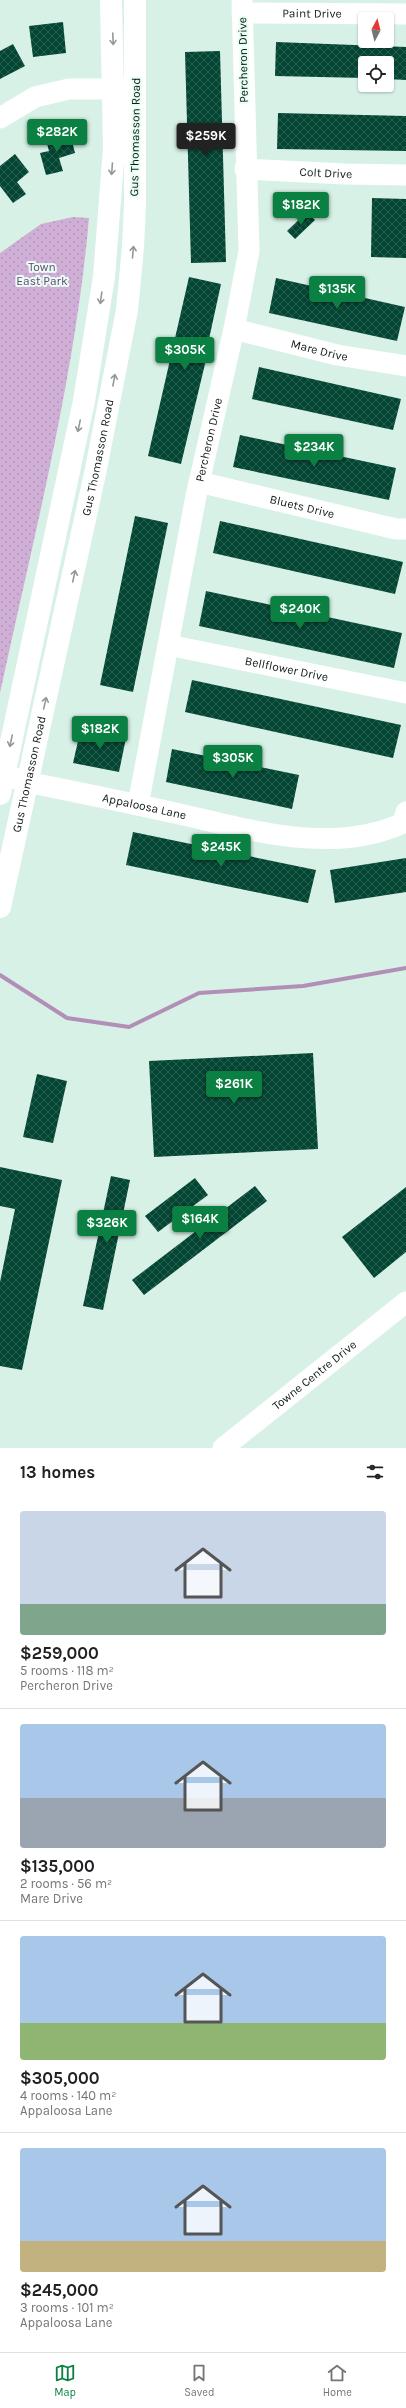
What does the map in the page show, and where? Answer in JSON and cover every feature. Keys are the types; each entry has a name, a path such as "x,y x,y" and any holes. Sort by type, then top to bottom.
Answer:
{"main road":[{"name":"Gus Thomasson Road","path":"2,784 95,344 104,277 114,148 112,0"},
{"name":"Gus Thomasson Road","path":"0,907 96,469 127,310 133,247 136,90 135,0"}],"street":[{"name":"Paint Drive","path":"242,7 406,14"},
{"name":"Percheron Drive","path":"138,805 199,482 234,329 249,251 245,169 242,7"},
{"path":"0,118 35,97 69,89 136,90"},
{"name":"Colt Drive","path":"245,169 345,174 406,175"},
{"name":"Mare Drive","path":"234,329 337,355 406,366"},
{"name":"Bluets Drive","path":"199,482 396,529 406,529"},
{"name":"Bellflower Drive","path":"168,645 406,693"},
{"name":"Appaloosa Lane","path":"2,784 27,782 282,836 318,838 384,832 405,818"},
{"name":"Towne Centre Drive","path":"223,1448 406,1302"}],"green space":[{"name":"Town East Park","path":"73,217 89,218 83,278 74,338 52,456 0,693 0,253 41,224"}],"building":[{"path":"63,22 66,53 33,57 29,26"},
{"path":"276,42 358,45 358,48 406,47 406,80 394,79 394,56 358,56 358,78 275,76"},
{"path":"13,44 25,66 0,79 0,51"},
{"path":"220,51 226,262 191,263 185,52"},
{"path":"278,113 406,116 406,151 277,149"},
{"path":"70,133 75,153 59,158 63,171 46,175 40,153 49,151 46,140"},
{"path":"15,154 29,172 17,182 26,194 13,203 0,186 0,166"},
{"path":"372,198 406,199 406,258 371,257"},
{"path":"307,212 315,220 295,239 287,231"},
{"path":"189,277 221,284 209,339 211,339 181,464 148,456"},
{"path":"276,278 405,307 397,341 269,313"},
{"path":"259,367 401,399 393,430 252,399"},
{"path":"240,435 396,468 389,500 233,467"},
{"path":"135,516 168,523 133,692 100,685"},
{"path":"220,521 403,562 395,594 213,553"},
{"path":"206,591 402,633 394,668 199,626"},
{"path":"192,680 401,725 393,758 185,712"},
{"path":"81,728 126,738 119,772 73,763"},
{"path":"172,749 299,775 292,809 166,782"},
{"path":"133,832 316,870 308,903 126,865"},
{"path":"406,858 406,892 335,903 330,870"},
{"path":"313,1053 318,1149 154,1157 149,1061"},
{"path":"37,1074 67,1081 53,1143 23,1137"},
{"path":"0,1167 62,1180 22,1370 0,1366 0,1282 15,1209 0,1206"},
{"path":"111,1176 130,1180 103,1310 83,1306"},
{"path":"195,1178 208,1195 158,1232 145,1216"},
{"path":"255,1186 267,1201 144,1295 132,1280"},
{"path":"406,1187 406,1252 374,1278 342,1237"}],"waterway":[{"path":"0,975 67,1018 129,1027 199,993 303,986 406,968"}]}
